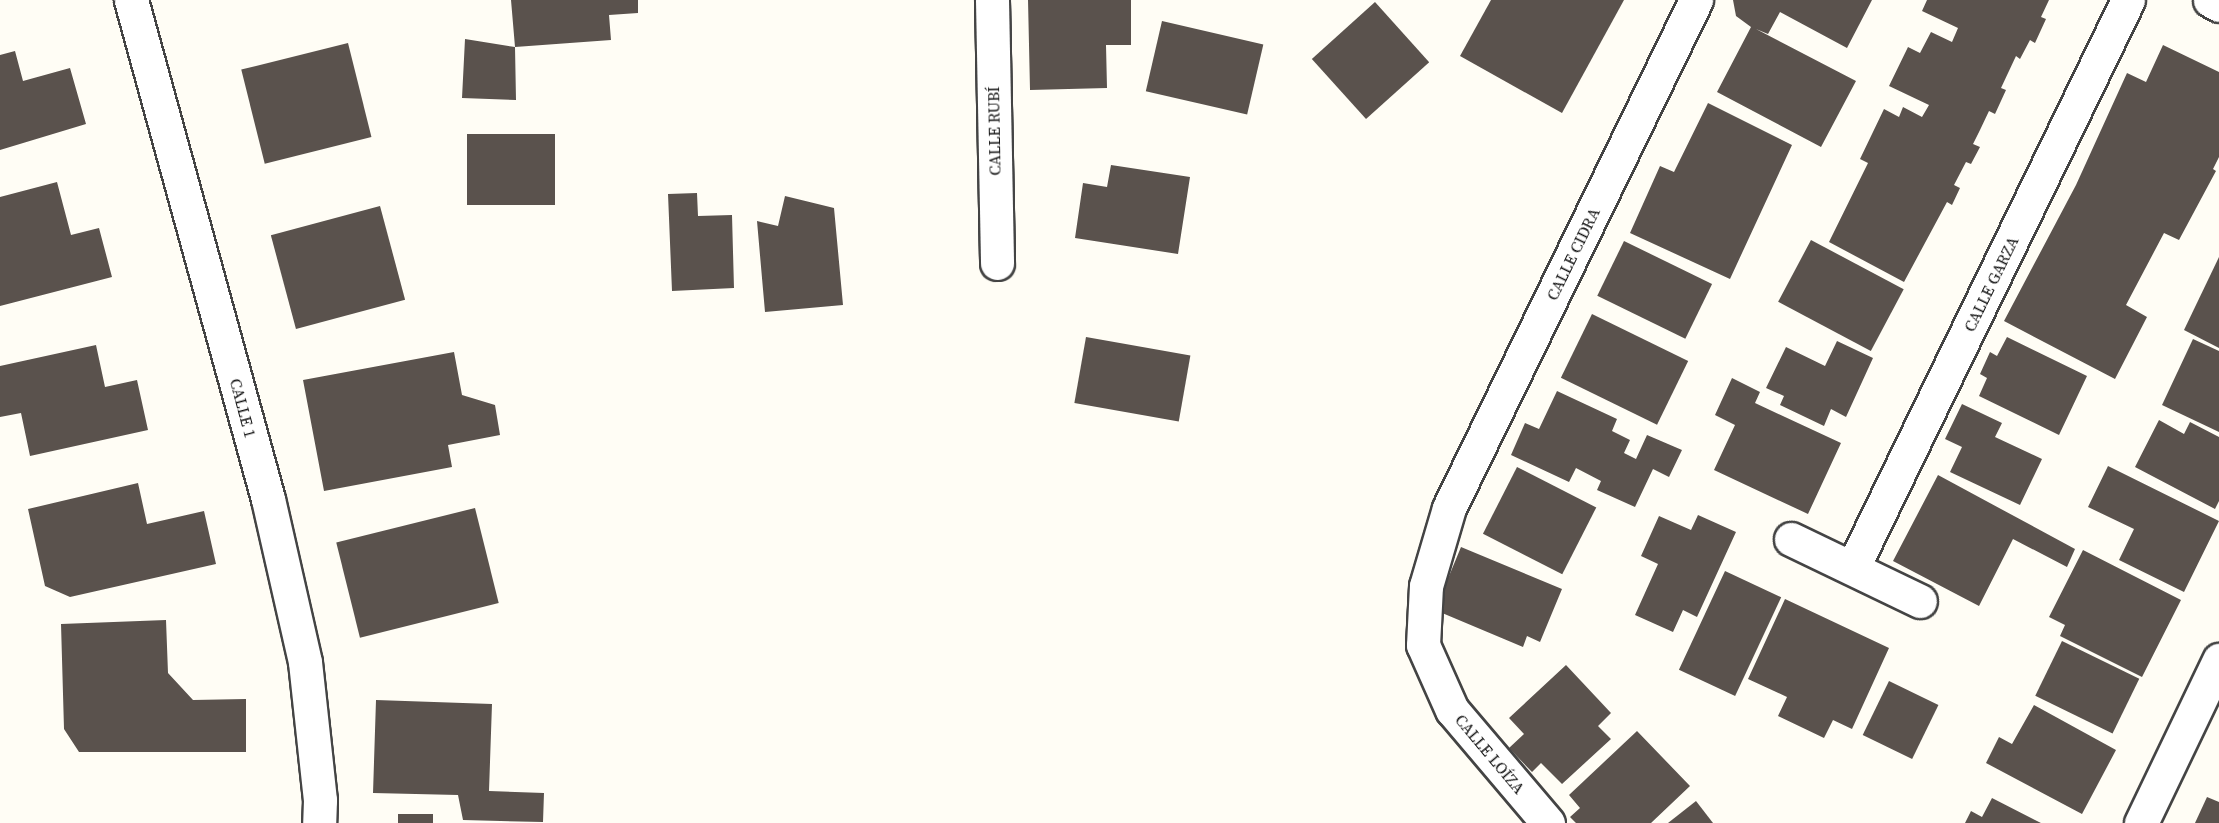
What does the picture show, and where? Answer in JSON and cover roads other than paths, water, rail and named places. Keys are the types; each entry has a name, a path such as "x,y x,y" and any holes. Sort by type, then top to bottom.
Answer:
{"street":[{"name":"CALLE 1","path":"131,0 268,499 305,662 320,800 319,823"},
{"name":"CALLE RUBÍ","path":"992,0 997,262"},
{"name":"CALLE CIDRA","path":"1449,508 1696,0"},
{"name":"CALLE GARZA","path":"1853,567 2128,0"},
{"path":"2210,0 2219,5"},
{"name":"CALLE LOÍZA","path":"1449,508 1426,586 1423,645 1452,710 1548,823"},
{"path":"1791,539 1920,601"},
{"path":"2141,823 2219,660"}]}
